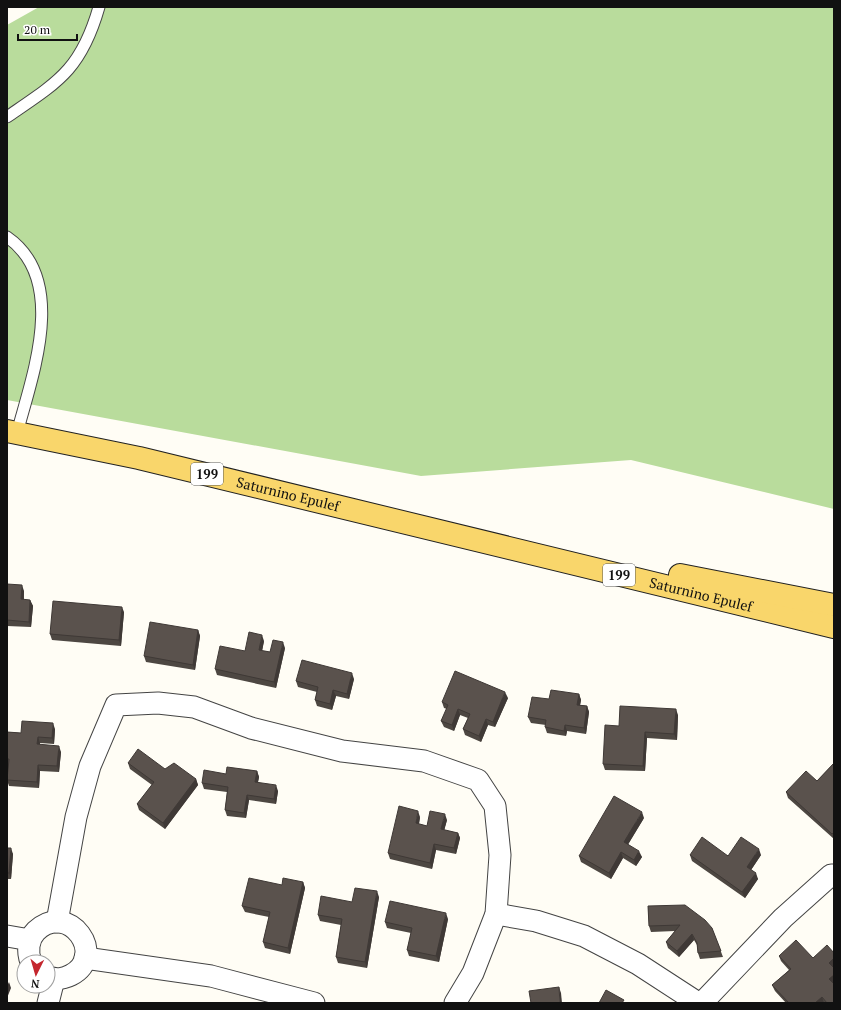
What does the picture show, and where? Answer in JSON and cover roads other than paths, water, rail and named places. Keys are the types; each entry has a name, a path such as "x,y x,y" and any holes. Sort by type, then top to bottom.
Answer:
{"main road":[{"name":"Saturnino Epulef","path":"12,432 138,458 834,627"},
{"name":"Saturnino Epulef","path":"405,523 834,605"}],"street":[{"path":"57,922 76,817 90,766 116,705 158,703 194,707 251,728 342,751 424,761 478,780 495,806 500,855 496,914 473,973 455,1003"},
{"path":"702,1003 783,918 831,875 834,875"},
{"path":"496,914 536,920 584,936 638,964 698,1003"},
{"path":"29,954 30,940 35,932 42,926 57,922 71,925 80,932 86,948 82,966 75,973 64,978 56,978"},
{"path":"7,936 30,940"},
{"path":"85,958 211,976 314,1003"}],"lane":[{"path":"7,117 52,87 71,67 88,40 99,7"},
{"path":"7,238 19,248 34,270 41,294 38,351 12,432"}]}
